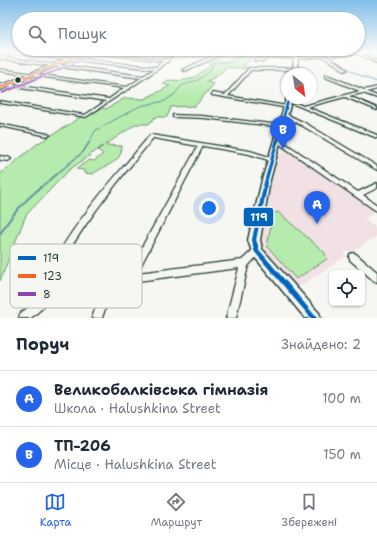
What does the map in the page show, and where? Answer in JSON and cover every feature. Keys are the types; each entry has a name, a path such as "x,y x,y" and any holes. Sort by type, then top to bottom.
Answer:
{"street":[{"path":"0,88 52,67"},
{"path":"60,67 143,78"},
{"path":"146,67 157,68"},
{"path":"184,70 192,67"},
{"path":"341,67 345,70"},
{"path":"0,102 86,116 157,68"},
{"path":"226,96 250,69 281,71"},
{"path":"0,70 129,88"},
{"path":"326,76 377,97"},
{"path":"0,84 110,100"},
{"path":"303,107 377,88"},
{"path":"213,94 303,107 377,137"},
{"path":"345,96 377,109"},
{"path":"287,105 271,159 254,240 257,251 314,318"},
{"path":"287,105 303,124 377,168"},
{"path":"175,116 202,117 281,126"},
{"path":"0,125 48,135"},
{"path":"69,244 87,216 152,136 250,153 271,159"},
{"path":"277,140 377,208"},
{"path":"142,256 201,145"},
{"path":"0,158 8,160"},
{"path":"358,195 377,185"},
{"path":"230,318 244,264 257,251"},
{"path":"353,258 377,278"},
{"path":"142,277 244,264"},
{"path":"24,318 35,308"},
{"path":"97,318 100,308"}],"shaded area":[{"path":"288,151 375,210 372,212 374,213 364,219 377,229 377,236 350,253 348,251 344,253 346,256 297,288 267,254 262,245 261,237 277,155"}],"green space":[{"path":"208,67 246,67 250,68 226,67 220,74 206,82 214,84 195,106 171,107 167,117 155,117 149,124 136,124 105,145 122,146 119,157 116,161 93,174 84,173 84,170 76,169 89,160 94,161 103,154 98,150 103,146 69,170 26,215 15,244 10,244 10,256 0,281 0,174 37,144 78,118 86,116 102,108 106,109 125,98 144,99 170,86 163,84 168,80 188,80"},
{"path":"278,212 324,252 327,259 296,279 267,246 273,214"}],"waterway":[{"path":"89,142 96,130 140,106 165,101 175,94 181,86 198,80 210,71 212,67"},
{"path":"345,67 361,76 377,82"},
{"path":"40,188 83,152 90,141"},
{"path":"0,234 18,209 41,187"}],"transit line":[{"name":"123","path":"0,88 51,67"},
{"name":"8","path":"2,93 65,67"},
{"name":"119","path":"287,104 266,180 254,240 257,251 314,318"}],"place":[{"name":"ТП-206","path":"283,149"},
{"name":"Великобалківська гімназія","path":"317,224"}]}
